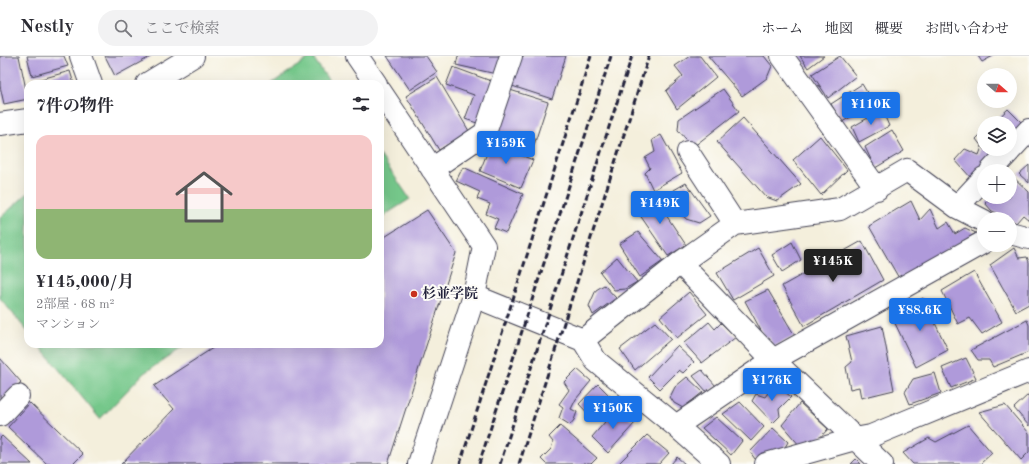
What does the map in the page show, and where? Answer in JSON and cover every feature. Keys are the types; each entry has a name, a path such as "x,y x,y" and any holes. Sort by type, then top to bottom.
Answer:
{"street":[{"path":"81,56 90,80"},
{"path":"154,80 193,56"},
{"path":"357,56 373,80"},
{"path":"432,169 485,133 511,56"},
{"path":"782,56 877,189"},
{"path":"384,96 484,246 474,296 419,464"},
{"path":"0,124 24,121"},
{"path":"997,164 1029,130"},
{"path":"688,152 735,224"},
{"path":"583,340 680,264 735,224 840,209 877,189 907,170 957,207 977,217"},
{"path":"957,207 977,186"},
{"path":"1017,235 1029,238"},
{"path":"676,426 773,360 977,246"},
{"path":"680,264 773,360 882,464"},
{"path":"474,296 583,340 596,361 676,426 719,464"},
{"path":"766,464 855,438 871,436 1029,371"},
{"path":"0,415 18,396"}],"green space":[{"path":"312,56 328,80 277,80"},
{"path":"384,161 410,199 384,215"},
{"path":"24,197 24,327 0,298 0,218"},
{"path":"41,348 182,348 144,373 100,419"}],"building":[{"path":"0,56 19,56 24,80 24,100 4,104 0,86"},
{"path":"27,56 64,56 68,66 32,76"},
{"path":"105,56 152,56 115,76"},
{"path":"387,56 426,56 437,72 410,90"},
{"path":"458,56 505,56 501,75 456,65"},
{"path":"519,56 566,56 552,99 509,85"},
{"path":"690,56 700,56 716,77 677,109 666,91 683,76 675,66"},
{"path":"708,56 764,56 772,66 767,78 742,96"},
{"path":"800,56 824,56 808,68"},
{"path":"840,56 856,76 828,98 812,74"},
{"path":"978,56 993,56 982,62"},
{"path":"453,67 499,84 483,125 465,119 474,95 446,85"},
{"path":"70,71 73,80 38,80"},
{"path":"437,77 469,131 439,150 406,96"},
{"path":"862,84 874,104 842,122 831,104"},
{"path":"723,89 739,111 693,147 678,130 679,119"},
{"path":"510,90 548,102 533,148 494,135"},
{"path":"1008,109 1015,116 1000,116"},
{"path":"882,110 889,126 859,142 852,127"},
{"path":"743,118 801,184 777,201 766,197 717,142"},
{"path":"1017,118 1024,125 1017,132"},
{"path":"892,130 904,151 875,168 865,147"},
{"path":"661,135 682,173 653,190 645,173 650,168 645,158 655,152 652,140"},
{"path":"820,136 847,170 821,195 793,160"},
{"path":"491,143 533,160 521,188 480,171"},
{"path":"965,149 977,154 977,156 994,156 986,164 977,164 977,174 972,179 955,160"},
{"path":"1029,165 1029,183 1019,174"},
{"path":"463,167 523,194 506,233 494,228 498,219 486,214 490,204 477,199 480,192 456,181"},
{"path":"1017,181 1029,192 1029,220 1023,215 1017,222 1017,212 992,211 986,204 1017,204"},
{"path":"686,183 710,216 699,223 686,219 667,194"},
{"path":"652,194 686,245 668,256 633,205"},
{"path":"911,201 920,220 930,209 939,228 948,222 955,234 965,228 976,233 900,280 869,226"},
{"name":"杉並学院","path":"427,210 456,253 388,464 121,464 174,409 154,386 213,348 384,348 384,237"},
{"path":"638,232 663,261 640,277 619,244"},
{"path":"862,241 883,280 804,326 782,286"},
{"path":"792,242 801,260 782,272 772,255"},
{"path":"758,248 774,276 733,300 717,273"},
{"path":"1008,252 1016,252 1019,258 1027,257 1029,262 1029,304 1016,311 990,265"},
{"path":"617,257 637,282 625,289 614,290 600,272"},
{"path":"974,272 1002,322 982,334 970,318 958,324 942,291"},
{"path":"604,285 616,298 593,315 589,306 596,290"},
{"path":"768,290 795,336 773,347 769,337 765,338 745,301"},
{"path":"689,292 707,314 677,338 660,317"},
{"path":"923,298 948,350 916,367 891,315"},
{"path":"1027,320 1029,325 1029,352 993,367 989,360 978,360 971,350"},
{"path":"655,322 671,339 635,370 620,349"},
{"path":"709,322 715,329 721,323 736,337 702,363 684,343"},
{"path":"882,326 894,390 861,398 859,387 850,389 846,367 852,362 846,336"},
{"path":"677,346 694,362 683,373 679,370 660,389 648,377"},
{"path":"0,358 21,382 0,401"},
{"path":"966,358 976,378 951,388 942,368"},
{"path":"577,369 591,381 576,399 571,409 577,412 570,425 559,418 563,407 559,404 569,390 564,382"},
{"path":"702,370 716,386 707,392 693,376"},
{"path":"935,373 941,393 910,404 905,392 913,379"},
{"path":"687,377 703,392 683,408 674,403 670,397 675,387"},
{"path":"775,383 791,397 779,409 780,416 773,423 752,401 756,394 765,397"},
{"path":"598,384 613,399 594,420 579,404"},
{"path":"1029,394 1029,426 1014,408"},
{"path":"740,402 764,427 751,441 723,414"},
{"path":"30,403 83,454 73,464 47,464 8,427"},
{"path":"800,403 828,429 814,444 800,446 782,425"},
{"path":"1005,405 1029,433 1029,452 1021,460 979,412"},
{"path":"618,407 635,423 608,453 592,437"},
{"path":"716,417 742,441 731,455 702,428"},
{"path":"968,425 992,453 980,464 913,464 903,453 929,438 936,442"},
{"path":"560,426 597,458 591,464 546,464 541,459 551,449 553,442 549,437"},
{"path":"773,428 788,442 781,454 755,459 750,452"},
{"path":"647,435 669,453 659,464 618,464"},
{"path":"2,436 32,464 0,464 0,438"},
{"path":"677,457 685,464 671,464"},
{"path":"856,459 861,464 851,464"}],"railway":[{"path":"460,464 591,56"},
{"path":"479,464 611,56"},
{"path":"500,464 632,56"},
{"path":"519,464 649,56"}],"place":[{"name":"杉並学院","path":"414,294"}]}
